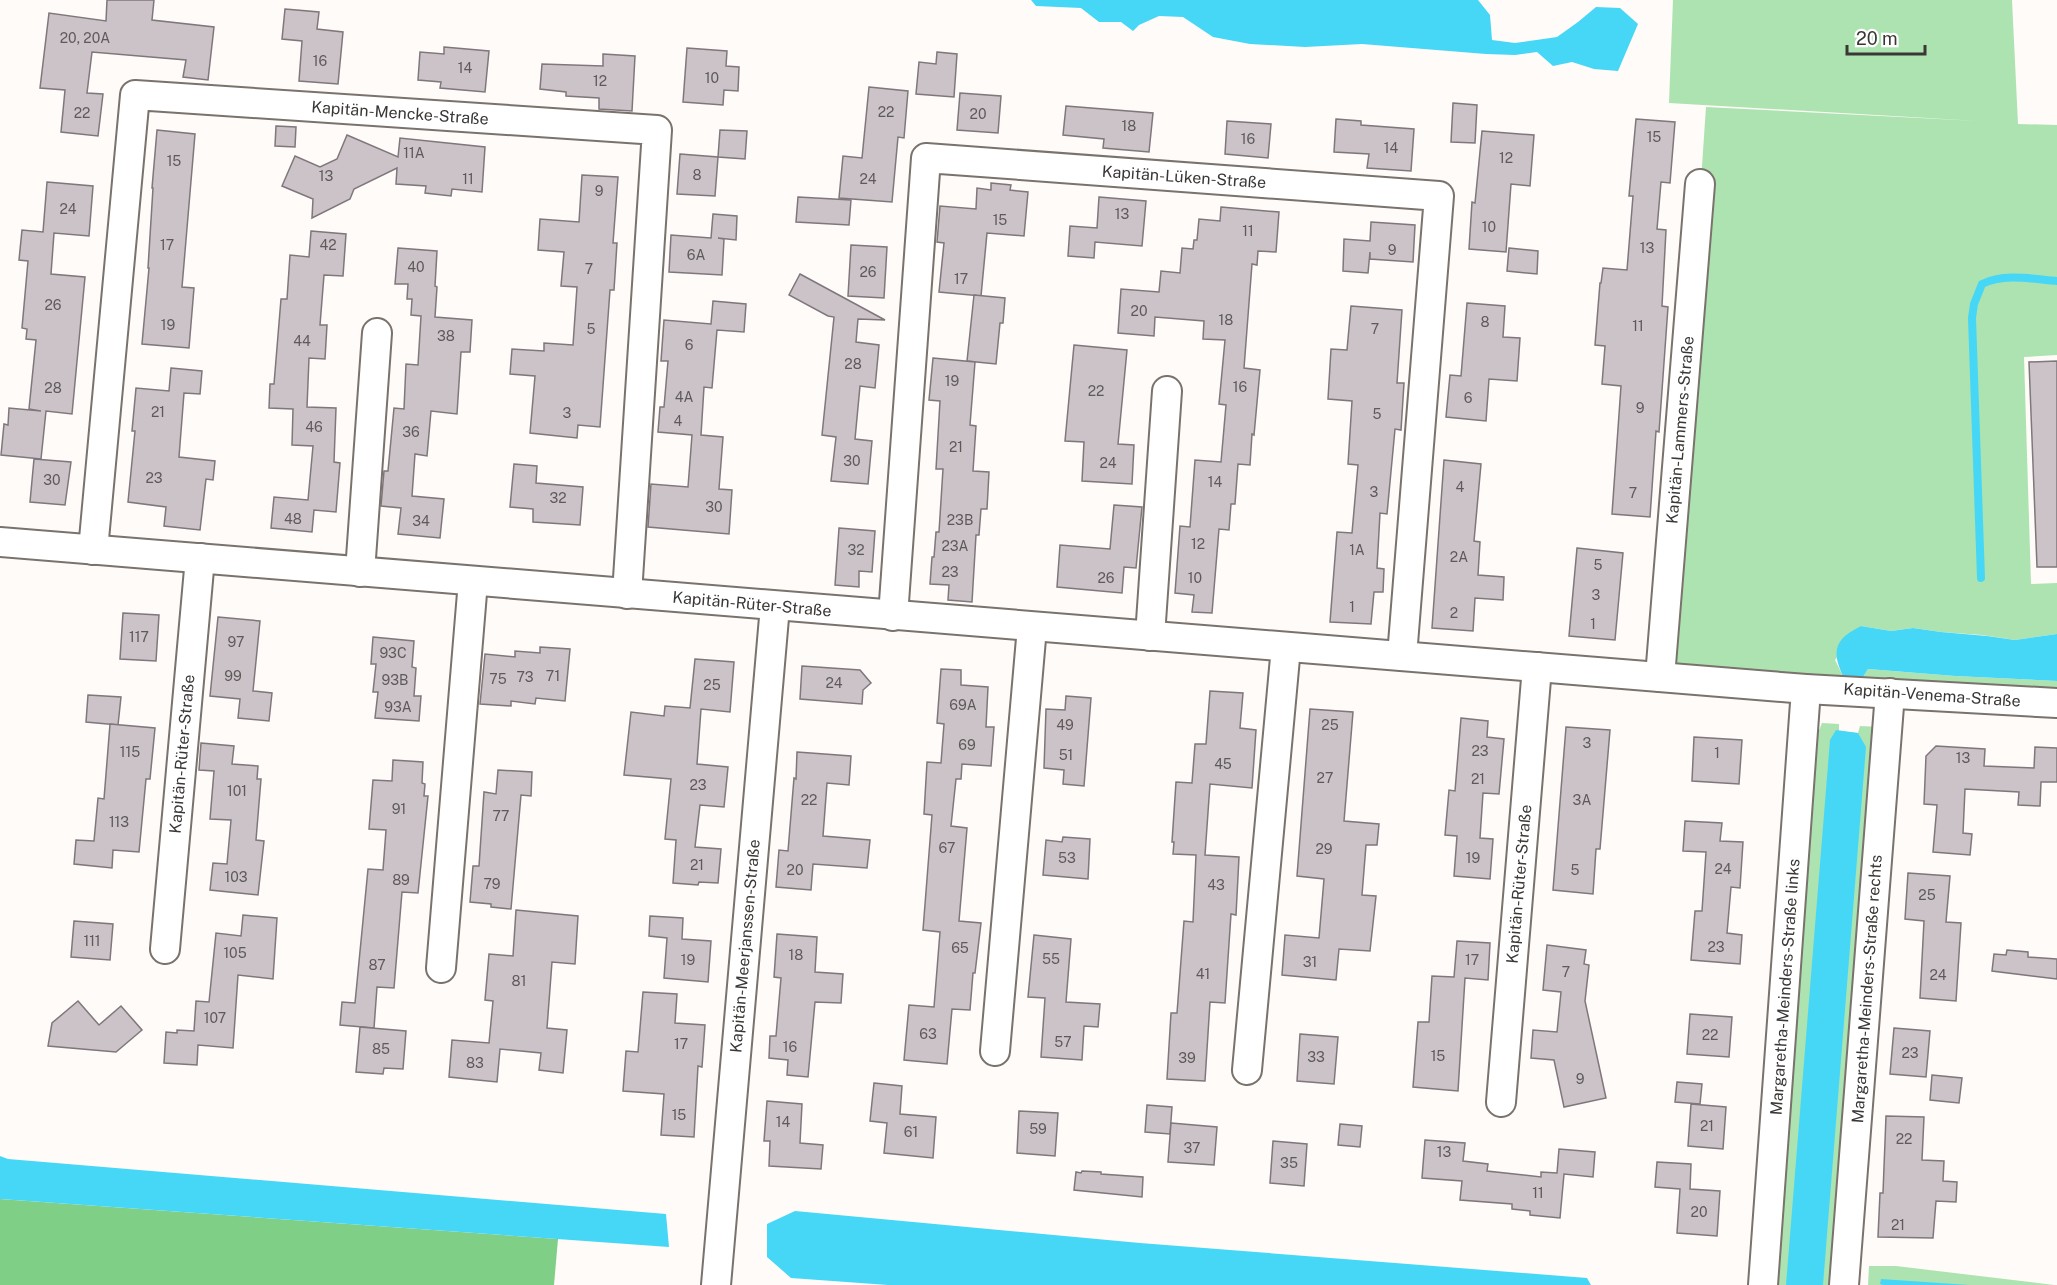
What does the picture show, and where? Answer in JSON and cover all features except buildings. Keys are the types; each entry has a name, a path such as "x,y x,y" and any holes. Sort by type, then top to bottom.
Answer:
{"street":[{"name":"Kapitän-Mencke-Straße","path":"93,550 135,94 657,130 627,594"},
{"name":"Kapitän-Lüken-Straße","path":"893,616 926,158 1439,196 1402,656"},
{"name":"Kapitän-Lammers-Straße","path":"1660,677 1700,184"},
{"path":"360,572 377,333"},
{"path":"1150,636 1167,391"},
{"name":"Kapitän-Rüter-Straße","path":"0,542 893,616 1806,688"},
{"name":"Kapitän-Rüter-Straße","path":"165,949 200,558"},
{"path":"441,968 473,581"},
{"name":"Kapitän-Meerjanssen-Straße","path":"716,1285 775,606"},
{"path":"995,1051 1032,627"},
{"path":"1247,1070 1286,647"},
{"name":"Kapitän-Rüter-Straße","path":"1501,1102 1537,667"},
{"name":"Kapitän-Venema-Straße","path":"1806,688 2057,703"},
{"name":"Margaretha-Meinders-Straße links","path":"1763,1285 1806,688"},
{"name":"Margaretha-Meinders-Straße rechts","path":"1844,1285 1890,693"}],"green space":[{"path":"1673,0 2012,0 2018,124 2057,125 2057,355 2024,357 2031,584 2057,583 2057,634 2015,640 1913,628 1891,631 1861,626 1835,660 1844,683 1676,670 1669,654 1706,107 1978,121 1669,103"},
{"path":"1868,669 2057,681 2057,695 1866,684 1863,677"},
{"path":"1822,723 1839,724 1839,731 1858,733 1860,726 1880,727 1834,1285 1772,1285 1815,740"},
{"path":"0,1199 558,1239 554,1285 0,1285"},
{"path":"1869,1266 1896,1266 2054,1285 1868,1285"}],"water":[{"path":"1031,0 1478,0 1490,15 1492,40 1515,43 1557,37 1596,7 1620,8 1638,24 1618,71 1594,69 1572,62 1553,66 1537,52 1515,55 1362,44 1305,47 1250,44 1213,37 1183,17 1159,16 1139,25 1133,31 1121,22 1099,22 1081,8 1036,6"},
{"path":"1861,626 1891,631 1913,628 2015,640 2057,634 2057,681 1868,669 1863,677 1843,676 1837,659 1838,646 1846,636"},
{"path":"1836,730 1858,733 1866,747 1823,1285 1786,1285 1830,740"},
{"path":"0,1156 8,1159 666,1214 669,1247 0,1199"},
{"path":"795,1211 1140,1243 1587,1278 1591,1285 888,1285 791,1278 767,1257 767,1224"},
{"path":"1881,1279 1969,1285 1883,1285 1880,1284"}],"waterway":[{"path":"1981,578 1972,318 1974,304 1982,284 1991,281 2019,278 2057,281"}]}
